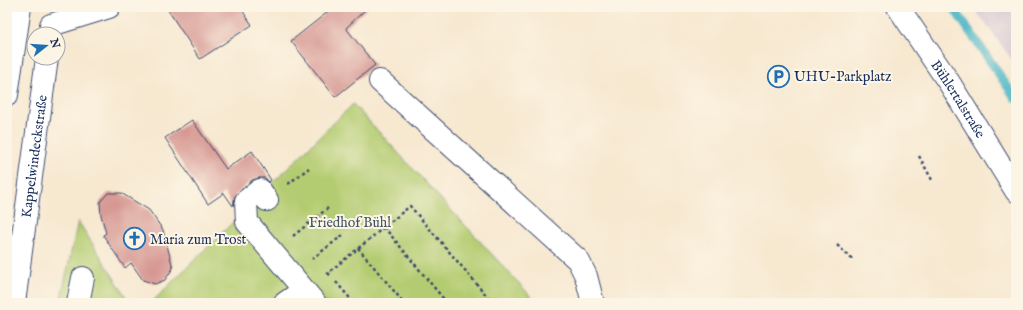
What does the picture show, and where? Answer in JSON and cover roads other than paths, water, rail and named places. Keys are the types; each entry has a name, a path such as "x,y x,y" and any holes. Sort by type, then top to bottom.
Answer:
{"street":[{"path":"7,95 20,7"},
{"path":"52,22 109,7"},
{"name":"Bühlertalstraße","path":"898,7 950,84 1016,191"},
{"name":"Kappelwindeckstraße","path":"14,303 46,66"},
{"path":"380,81 578,260 586,276 594,303"},
{"path":"267,200 260,190 246,201 246,222 310,297 285,303"},
{"path":"78,303 84,278"}],"waterway":[{"path":"953,7 1016,99"}],"place":[{"name":"UHU-Parkplatz","path":"778,76"},
{"name":"Maria zum Trost","path":"135,239"}],"park label":[{"name":"Friedhof Bühl","path":"350,222"}]}
